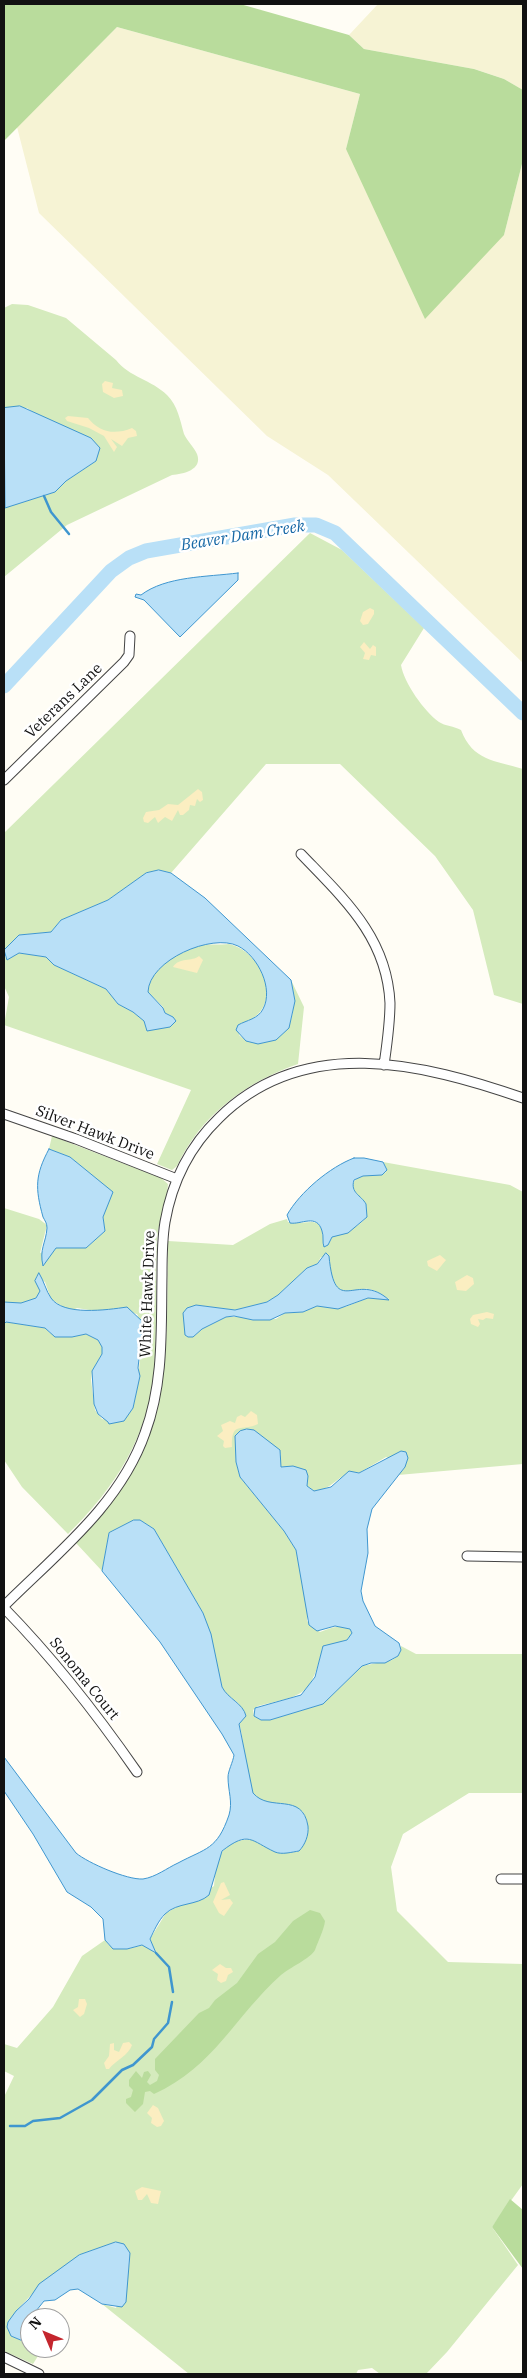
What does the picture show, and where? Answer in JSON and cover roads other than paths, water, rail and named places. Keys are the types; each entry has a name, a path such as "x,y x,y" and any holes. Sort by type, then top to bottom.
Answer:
{"street":[{"name":"Veterans Lane","path":"4,780 124,662 129,655 130,636"},
{"path":"301,854 353,909 369,932 380,957 390,1003 384,1065"},
{"name":"White Hawk Drive","path":"4,1607 99,1512 122,1480 142,1441 158,1386 163,1236 167,1212 177,1179 195,1146 215,1122 241,1098 278,1078 316,1066 348,1062 384,1065 464,1080 523,1098"},
{"name":"Silver Hawk Drive","path":"4,1114 76,1139 177,1179"},
{"path":"467,1556 523,1557"},
{"name":"Sonoma Court","path":"4,1607 65,1674 93,1709 137,1772"},
{"path":"501,1879 523,1879"},
{"path":"4,2356 39,2374"}],"water":[{"path":"20,406 91,438 100,448 96,461 66,481 55,492 5,508 4,408"},
{"path":"238,573 238,580 180,637 144,600 135,597 136,594 141,595 162,584"},
{"path":"159,870 171,873 205,898 291,980 295,1001 289,1028 276,1040 258,1044 246,1041 236,1030 238,1025 261,1012 266,1001 267,992 258,965 252,957 238,946 227,943 213,943 198,946 170,960 159,969 151,980 148,992 163,1008 165,1013 176,1021 170,1027 147,1031 144,1021 133,1012 118,1004 106,989 54,965 46,957 19,953 7,960 4,950 19,935 51,932 61,920 108,900 146,873"},
{"path":"49,1149 70,1157 113,1192 103,1217 105,1231 86,1248 56,1248 43,1266 42,1255 47,1226 40,1207 38,1182 44,1158"},
{"path":"354,1158 383,1162 387,1170 382,1175 363,1176 354,1180 353,1188 366,1204 367,1217 348,1233 332,1237 328,1245 324,1247 322,1231 316,1222 290,1223 287,1215 316,1181 335,1167"},
{"path":"326,1253 329,1256 336,1286 342,1290 349,1291 367,1289 377,1292 389,1300 368,1298 338,1309 317,1306 303,1312 285,1313 270,1320 253,1320 234,1316 226,1317 202,1329 193,1337 185,1335 183,1313 187,1308 196,1305 235,1310 267,1302 278,1295 307,1268 317,1264"},
{"path":"39,1273 49,1295 57,1304 75,1310 127,1307 143,1322 138,1368 140,1376 133,1408 124,1421 109,1424 98,1414 94,1404 92,1371 102,1354 102,1347 98,1340 86,1334 72,1337 55,1337 45,1328 6,1322 4,1324 4,1302 21,1303 36,1298 40,1291 35,1281"},
{"path":"254,1430 280,1450 281,1467 293,1466 306,1470 308,1476 307,1486 314,1491 331,1487 349,1471 359,1473 401,1451 406,1452 408,1458 405,1467 372,1509 367,1529 368,1553 361,1591 363,1601 375,1626 399,1643 401,1650 398,1656 385,1663 371,1663 362,1666 323,1704 270,1720 261,1720 254,1716 255,1708 301,1695 315,1677 323,1646 347,1640 352,1633 350,1629 335,1626 317,1631 309,1625 296,1550 284,1531 240,1477 236,1462 235,1436 240,1431"},
{"path":"134,1520 140,1520 154,1529 203,1613 211,1634 222,1687 242,1708 246,1716 239,1724 253,1793 260,1799 268,1802 292,1805 299,1809 305,1815 308,1826 306,1840 299,1851 278,1853 255,1841 244,1839 222,1851 209,1895 199,1901 170,1910 156,1926 150,1939 156,1953 142,1945 127,1949 113,1949 105,1940 103,1919 91,1907 67,1892 33,1834 4,1791 4,1757 76,1853 108,1870 136,1879 152,1876 210,1846 215,1842 225,1826 230,1810 228,1777 234,1755 160,1642 102,1571 109,1533"},
{"path":"116,2242 124,2244 130,2253 126,2302 122,2307 102,2304 78,2289 70,2290 55,2300 44,2301 38,2308 20,2308 20,2340 11,2336 7,2327 8,2322 16,2311 29,2299 39,2284 79,2255"}],"waterway":[{"path":"44,496 51,512 69,534"},
{"name":"Beaver Dam Creek","path":"4,686 111,571 129,558 146,551 295,525 316,525 335,533 523,713"},
{"path":"156,1953 169,1967 173,1992"},
{"path":"10,2126 25,2126 33,2121 60,2118 92,2100 122,2070 133,2065 152,2047 154,2039 168,2023 172,2002"}]}
